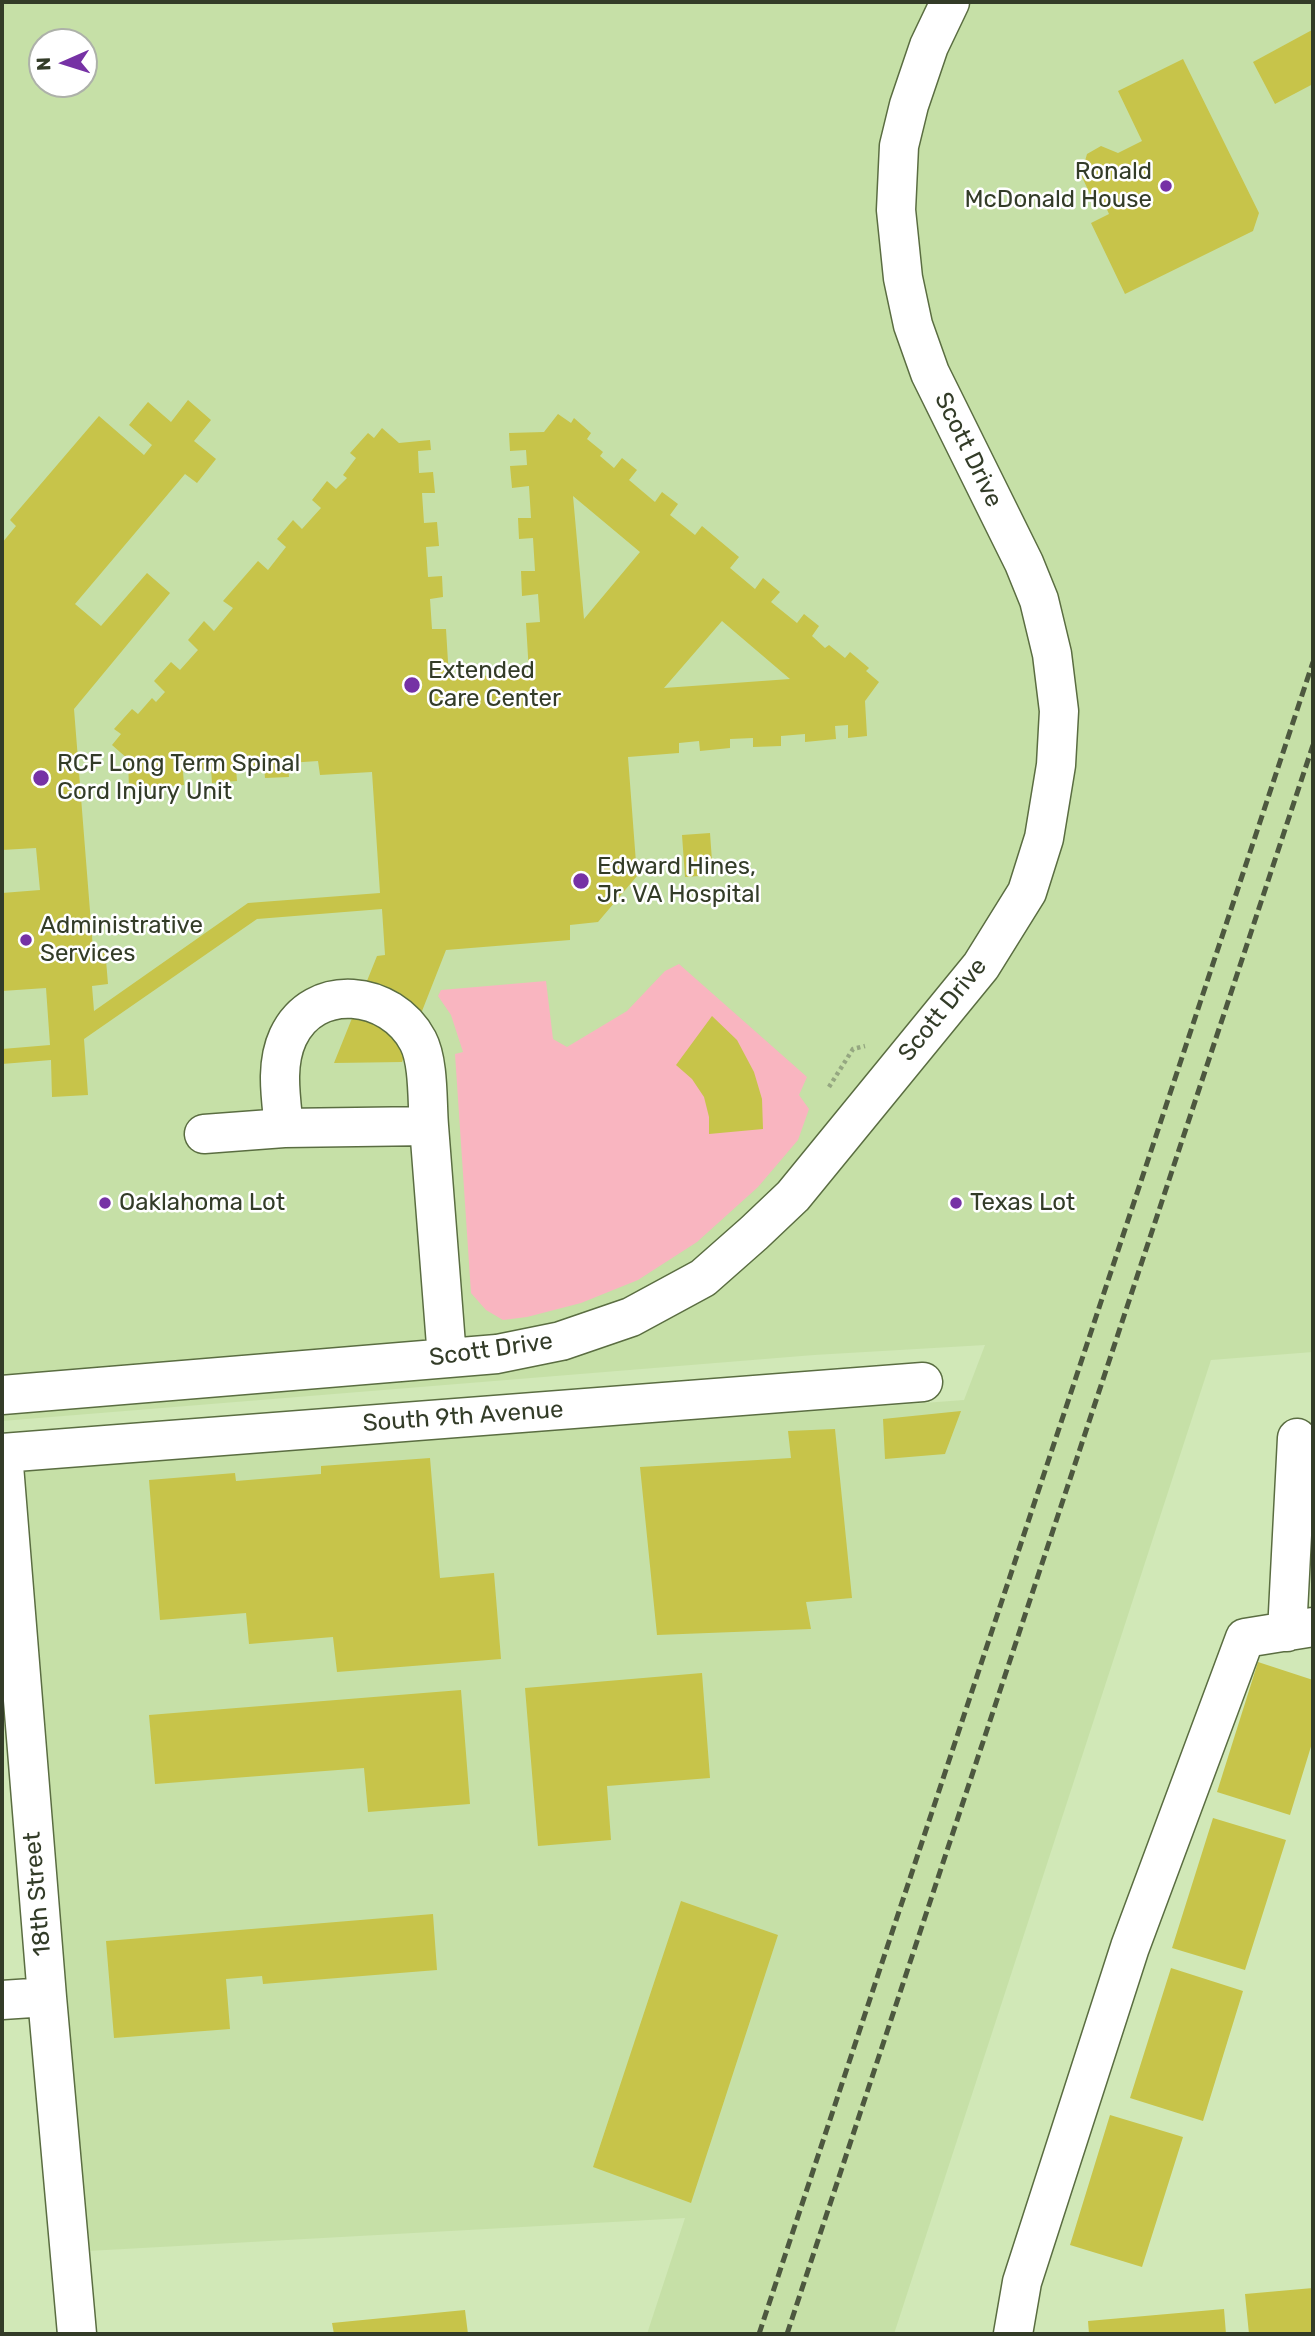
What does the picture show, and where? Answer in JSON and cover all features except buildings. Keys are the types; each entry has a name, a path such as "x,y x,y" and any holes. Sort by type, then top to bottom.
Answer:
{"street":[{"name":"Scott Drive","path":"2,1395 497,1354 561,1341 631,1317 703,1278 793,1196 981,966 1027,892 1044,838 1056,765 1059,711 1052,654 1039,600 1024,563 929,373 913,325 903,278 896,210 899,146 909,105 929,46 950,2"},
{"path":"284,1128 279,1071 288,1038 300,1018 317,1005 342,998 383,1005 401,1020 418,1041 425,1065 447,1358"},
{"path":"204,1134 284,1128 429,1126"},
{"name":"South 9th Avenue","path":"3,1453 923,1381"},
{"path":"1013,2334 1022,2282 1130,1947 1245,1639 1300,1629 1297,1438"},
{"name":"18th Street","path":"3,1453 77,2334"},
{"path":"2,2000 47,1997"}],"path":[{"path":"828,1088 853,1049 878,1043"}],"shaded area":[{"name":"Edward Hines, Jr. VA Hospital","path":"2,2 1313,2 1313,1352 1211,1360 894,2334 647,2334 685,2218 88,2251 25,1470 964,1400 985,1345 814,1355 2,1421"},
{"path":"679,964 807,1077 799,1095 809,1109 798,1140 758,1187 697,1242 638,1280 581,1303 527,1317 503,1320 486,1310 471,1293 455,1054 463,1052 451,1015 438,996 441,990 546,981 553,1039 567,1047 627,1011 665,971"}],"railway":[{"path":"759,2334 1313,662"},
{"path":"787,2334 1313,745"}],"place":[{"name":"Ronald McDonald House","path":"1166,186"},
{"name":"Extended Care Center","path":"412,685"},
{"name":"RCF Long Term Spinal Cord Injury Unit","path":"41,778"},
{"name":"Edward Hines, Jr. VA Hospital","path":"581,881"},
{"name":"Administrative Services","path":"26,940"},
{"name":"Oaklahoma Lot","path":"105,1203"},
{"name":"Texas Lot","path":"956,1203"}]}
